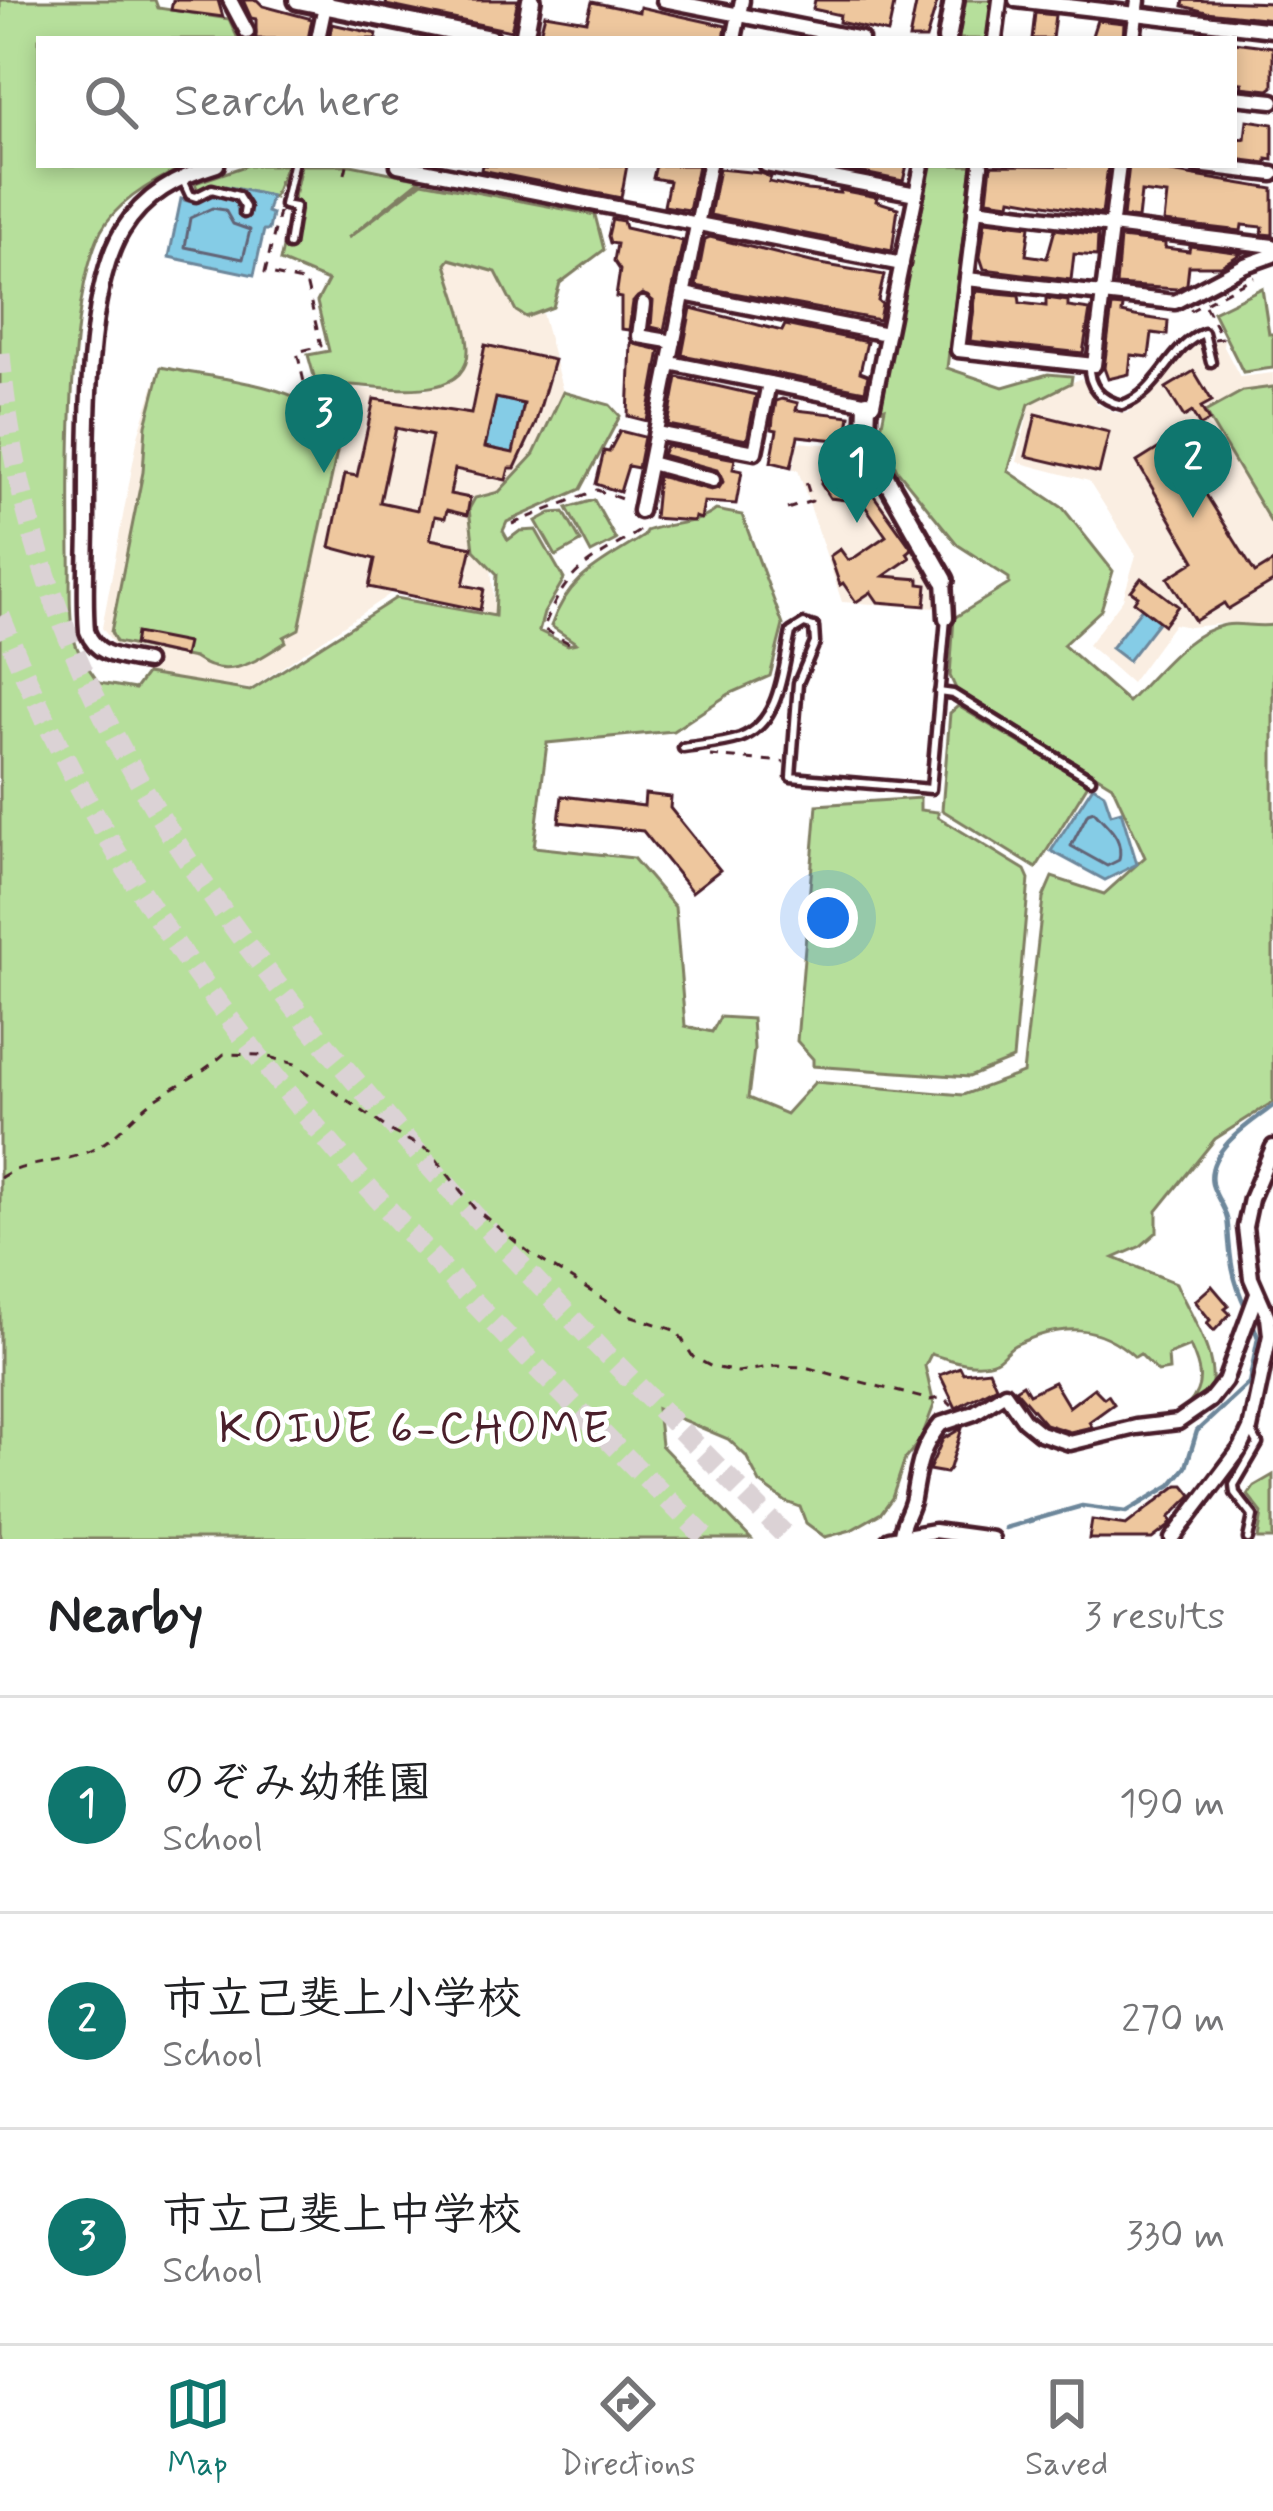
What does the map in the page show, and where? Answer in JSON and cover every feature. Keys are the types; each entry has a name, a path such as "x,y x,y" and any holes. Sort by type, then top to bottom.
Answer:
{"street":[{"path":"230,0 247,32"},
{"path":"298,0 476,36"},
{"path":"525,36 531,0"},
{"path":"664,0 740,8 849,36"},
{"path":"947,36 954,0"},
{"path":"995,36 1000,0"},
{"path":"1016,0 1137,7 1273,30"},
{"path":"319,36 325,3"},
{"path":"1237,97 1273,101"},
{"path":"146,662 101,652 87,631 91,370 101,298 115,244 143,204 182,177 208,168"},
{"path":"413,168 902,264"},
{"path":"496,184 499,168"},
{"path":"641,507 709,168"},
{"path":"782,168 916,194"},
{"path":"670,363 873,404 921,168"},
{"path":"980,168 958,350 1089,365 1094,365 1119,168"},
{"path":"1222,168 1273,174"},
{"path":"975,208 1273,246"},
{"path":"967,279 1167,302 1273,256"},
{"path":"684,294 887,334"},
{"path":"643,304 639,336 674,342"},
{"path":"656,434 755,452 769,383"},
{"path":"867,403 866,433 872,454 944,580 946,618"},
{"path":"650,463 713,480"},
{"path":"1172,1539 1236,1456 1250,1429 1270,1335 1255,1300 1245,1227 1251,1198 1273,1148"},
{"path":"895,1538 912,1502 919,1459 938,1427 974,1413 1005,1393 1024,1420 1048,1438 1064,1442 1178,1423 1219,1391 1255,1300"},
{"path":"895,1538 934,1531 992,1539"}],"lane":[{"path":"289,245 296,207 284,205 292,168"},
{"path":"182,177 190,195 212,189 238,196 244,213"},
{"path":"1089,365 1091,384 1098,393 1122,405 1156,384 1194,337 1204,334 1211,362"},
{"path":"683,748 735,739 760,724 782,681 791,632 804,624 814,627 817,637 798,683 790,777 931,789 946,618"},
{"path":"939,692 953,694 1091,779"},
{"path":"1247,1539 1253,1516 1234,1485 1257,1448 1250,1429"}],"path":[{"path":"345,174 346,168"},
{"path":"284,205 277,214 265,273 306,282 321,346 297,352 308,399"},
{"path":"1183,298 1191,312 1207,309 1258,274"},
{"path":"1207,309 1221,335"},
{"path":"787,509 812,501 804,476"},
{"path":"512,524 597,490 641,507"},
{"path":"569,643 543,629 568,577 638,532"},
{"path":"712,756 784,762"},
{"path":"0,1178 18,1166 54,1163 97,1147 154,1100 201,1075 224,1054 261,1055 295,1064 394,1133 430,1151 474,1208 531,1254 629,1315 677,1331 693,1357 712,1367 738,1372 806,1367 930,1400 944,1397 956,1418"}],"shaded area":[{"path":"450,259 496,272 516,311 526,316 542,313 563,392 534,454 499,492 485,494 474,550 491,567 495,616 393,592 250,689 143,673 148,652 114,644 102,628 138,436 160,366 304,400 342,385 426,390 449,380 468,349 446,264"},
{"path":"1224,339 1240,377 1273,373 1273,625 1252,629 1229,623 1174,624 1131,683 1088,645 1123,599 1136,555 1089,481 1017,462 1030,405 1081,378 1097,404 1128,413 1159,387 1189,346"},
{"path":"798,442 846,446 934,580 937,608 842,602 798,470 793,469"}],"green space":[{"path":"0,0 155,0 158,8 229,19 237,36 36,36 36,168 182,168 139,192 108,220 90,261 82,299 70,434 71,614 77,648 99,683 135,689 146,674 250,691 396,598 495,616 497,574 474,550 469,509 475,498 499,492 534,454 563,392 610,405 620,416 581,489 507,522 503,531 508,540 520,531 536,530 564,579 539,631 568,645 576,643 551,626 577,582 646,531 699,519 716,510 742,515 783,625 770,676 729,694 673,731 547,743 534,847 633,858 675,907 685,1026 712,1032 720,1017 752,1019 748,1098 786,1114 815,1082 963,1095 1023,1073 1043,898 1052,877 1104,894 1145,857 1112,785 956,689 950,676 954,618 1009,584 1009,578 958,545 897,470 880,433 885,408 876,411 926,168 972,168 947,368 1003,387 1048,374 1072,376 1071,383 1029,404 1008,471 1063,508 1113,571 1101,610 1063,645 1128,702 1197,636 1225,625 1273,625 1273,1102 1215,1139 1157,1211 1157,1232 1141,1246 1114,1258 1176,1283 1208,1351 1210,1393 1188,1405 1200,1376 1190,1346 1168,1355 1169,1370 1158,1372 1140,1354 1135,1357 1093,1332 1064,1330 1033,1337 988,1363 963,1363 931,1354 925,1366 934,1405 921,1439 905,1459 892,1498 881,1513 851,1530 825,1537 806,1523 800,1507 760,1483 746,1456 728,1439 657,1409 661,1445 751,1539 0,1539"},
{"path":"960,0 992,0 987,36 954,36"},
{"path":"239,168 285,168 274,197 214,184 198,191 195,183"},
{"path":"300,168 366,168 421,179 348,238 422,182 595,215 604,250 560,283 553,307 526,317 516,311 496,272 450,259 446,264 468,348 465,366 454,378 420,388 343,385 319,394 308,355 329,351 317,302 328,281 280,261"},
{"path":"1262,288 1269,334 1273,334 1273,368 1243,372 1213,312"},
{"path":"161,367 280,391 342,428 299,629 284,637 286,642 241,666 219,668 116,642 111,632 143,472 146,425"},
{"path":"1273,387 1273,526 1205,412 1243,391"},
{"path":"594,500 616,540 591,553 567,508"},
{"path":"564,512 581,542 556,556 536,521"},
{"path":"958,706 1088,784 1036,868 942,810 950,713"},
{"path":"920,798 920,810 938,812 938,817 1025,870 1029,879 1013,1059 969,1077 813,1066 813,1059 797,1041 817,805"},
{"path":"1273,1475 1273,1539 1258,1539 1262,1513 1248,1495"}],"water":[{"path":"225,186 271,196 269,230 264,230 254,275 169,257 181,199 194,203 211,195 235,200 239,214 248,215 250,206 241,193"},
{"path":"496,398 524,404 513,453 485,447"},
{"path":"1142,608 1159,621 1128,661 1111,648"},
{"path":"1093,786 1104,793 1111,814 1121,811 1137,864 1105,880 1051,851"}],"building":[{"path":"173,0 218,0 223,17 171,10"},
{"path":"243,0 257,0 263,6 312,19 309,36 256,36 256,19"},
{"path":"387,0 518,0 511,31 386,5"},
{"path":"815,0 895,0 888,33 839,22 840,15 813,9"},
{"path":"917,0 937,3 927,36 910,36"},
{"path":"1184,0 1273,3 1273,19 1206,12 1183,6"},
{"path":"592,2 726,26 724,36 539,36 545,14 587,21"},
{"path":"1035,13 1055,15 1052,36 1032,36"},
{"path":"1097,20 1124,23 1123,36 1092,36"},
{"path":"332,24 377,34 377,36 330,36"},
{"path":"1237,42 1273,47 1273,87 1241,87 1237,82"},
{"path":"1247,120 1273,124 1273,160 1237,159 1237,138 1245,139"},
{"path":"481,168 626,168 621,198"},
{"path":"655,168 697,168 689,210 664,206 669,181 653,178"},
{"path":"844,168 906,168 903,181"},
{"path":"991,168 1108,168 1102,214 1011,198 1010,203 987,200"},
{"path":"1129,168 1273,189 1273,235 1262,234 1263,227 1242,225 1241,231 1164,222 1167,195 1141,192 1138,219 1123,217"},
{"path":"719,169 760,173 771,177 769,182 807,190 877,197 876,201 898,208 892,251 710,215"},
{"path":"612,219 623,221 625,228 683,241 664,330 651,327 653,301 643,294 633,302 629,330 621,329 621,298 616,297 620,270 614,261 617,244 610,243 608,236"},
{"path":"985,221 1030,226 1026,255 1047,258 1055,229 1098,235 1097,256 1074,254 1071,280 984,269 980,257"},
{"path":"1120,238 1189,251 1190,246 1242,253 1221,266 1189,266 1187,284 1177,289 1116,285"},
{"path":"705,239 884,275 879,320 696,286"},
{"path":"976,291 1019,295 1020,303 1046,306 1046,298 1068,301 1068,307 1090,310 1083,353 970,341"},
{"path":"1112,306 1123,307 1122,313 1168,321 1167,335 1152,333 1149,357 1131,355 1129,374 1108,379 1104,368"},
{"path":"691,308 782,331 785,325 867,342 860,372 868,375 865,391 682,355"},
{"path":"631,343 660,350 647,421 628,416"},
{"path":"485,345 554,360 535,425 506,480 455,469 450,494 470,498 467,515 447,510 445,518 435,516 430,539 472,547 463,585 484,589 480,610 369,587 375,559 330,547 345,474 357,476 374,399 471,414","holes":["496,398 524,404 513,453 485,447","396,428 432,436 417,510 380,502"]},
{"path":"1194,371 1212,401 1201,407 1209,421 1200,426 1192,412 1184,417 1166,388"},
{"path":"677,377 756,395 747,440 668,425"},
{"path":"776,401 798,403 796,410 850,416 846,441 798,436 791,467 771,462 777,430 772,429 773,418"},
{"path":"1036,414 1109,432 1099,473 1026,456"},
{"path":"620,431 644,437 638,468 628,466 620,492 596,484 604,451 609,452"},
{"path":"1172,440 1255,573 1273,562 1273,582 1228,609 1224,603 1195,621 1168,578 1195,561 1137,462"},
{"path":"666,446 735,459 733,469 742,471 736,504 704,502 701,519 694,521 654,518 658,476 711,490 723,482 717,470 662,455"},
{"path":"836,466 844,467 851,476 857,472 912,549 907,553 910,558 884,576 919,579 919,584 927,585 925,606 878,602 871,592 856,602 840,585 830,556 840,549 848,560 854,558 886,536 862,502 830,498 821,484 822,476"},
{"path":"1141,578 1178,606 1164,625 1134,602 1138,596 1131,591"},
{"path":"136,633 187,643 184,656 134,645"},
{"path":"645,794 671,797 670,808 720,870 692,892 643,831 559,822 562,796 644,806"},
{"path":"1212,1286 1230,1314 1214,1331 1195,1301"},
{"path":"960,1367 963,1373 989,1370 996,1386 956,1408 940,1375"},
{"path":"1054,1382 1069,1407 1094,1388 1114,1404 1089,1422 1092,1427 1070,1432 1045,1424 1015,1389 1023,1384 1029,1394"},
{"path":"962,1428 950,1468 946,1473 929,1470 943,1439"},
{"path":"1178,1485 1192,1495 1169,1518 1168,1527 1152,1539 1089,1539 1092,1520 1126,1525"}],"waterway":[{"path":"1246,1308 1212,1172 1222,1149 1273,1106"},
{"path":"1005,1528 1082,1506 1126,1512 1171,1485 1186,1467 1197,1431 1249,1383 1258,1338 1251,1318"}],"tunnel":[{"path":"0,353 16,464 44,569 82,670 130,766 186,858 248,947 435,1173 789,1539"},
{"path":"0,616 95,816 223,1011 421,1246 707,1539"}],"place":[{"name":"市立己斐上中学校","path":"324,473"},
{"name":"市立己斐上小学校","path":"1193,518"},
{"name":"のぞみ幼稚園","path":"857,523"}],"district":[{"name":"KOIUE 6-CHOME","path":"415,1429"}]}
